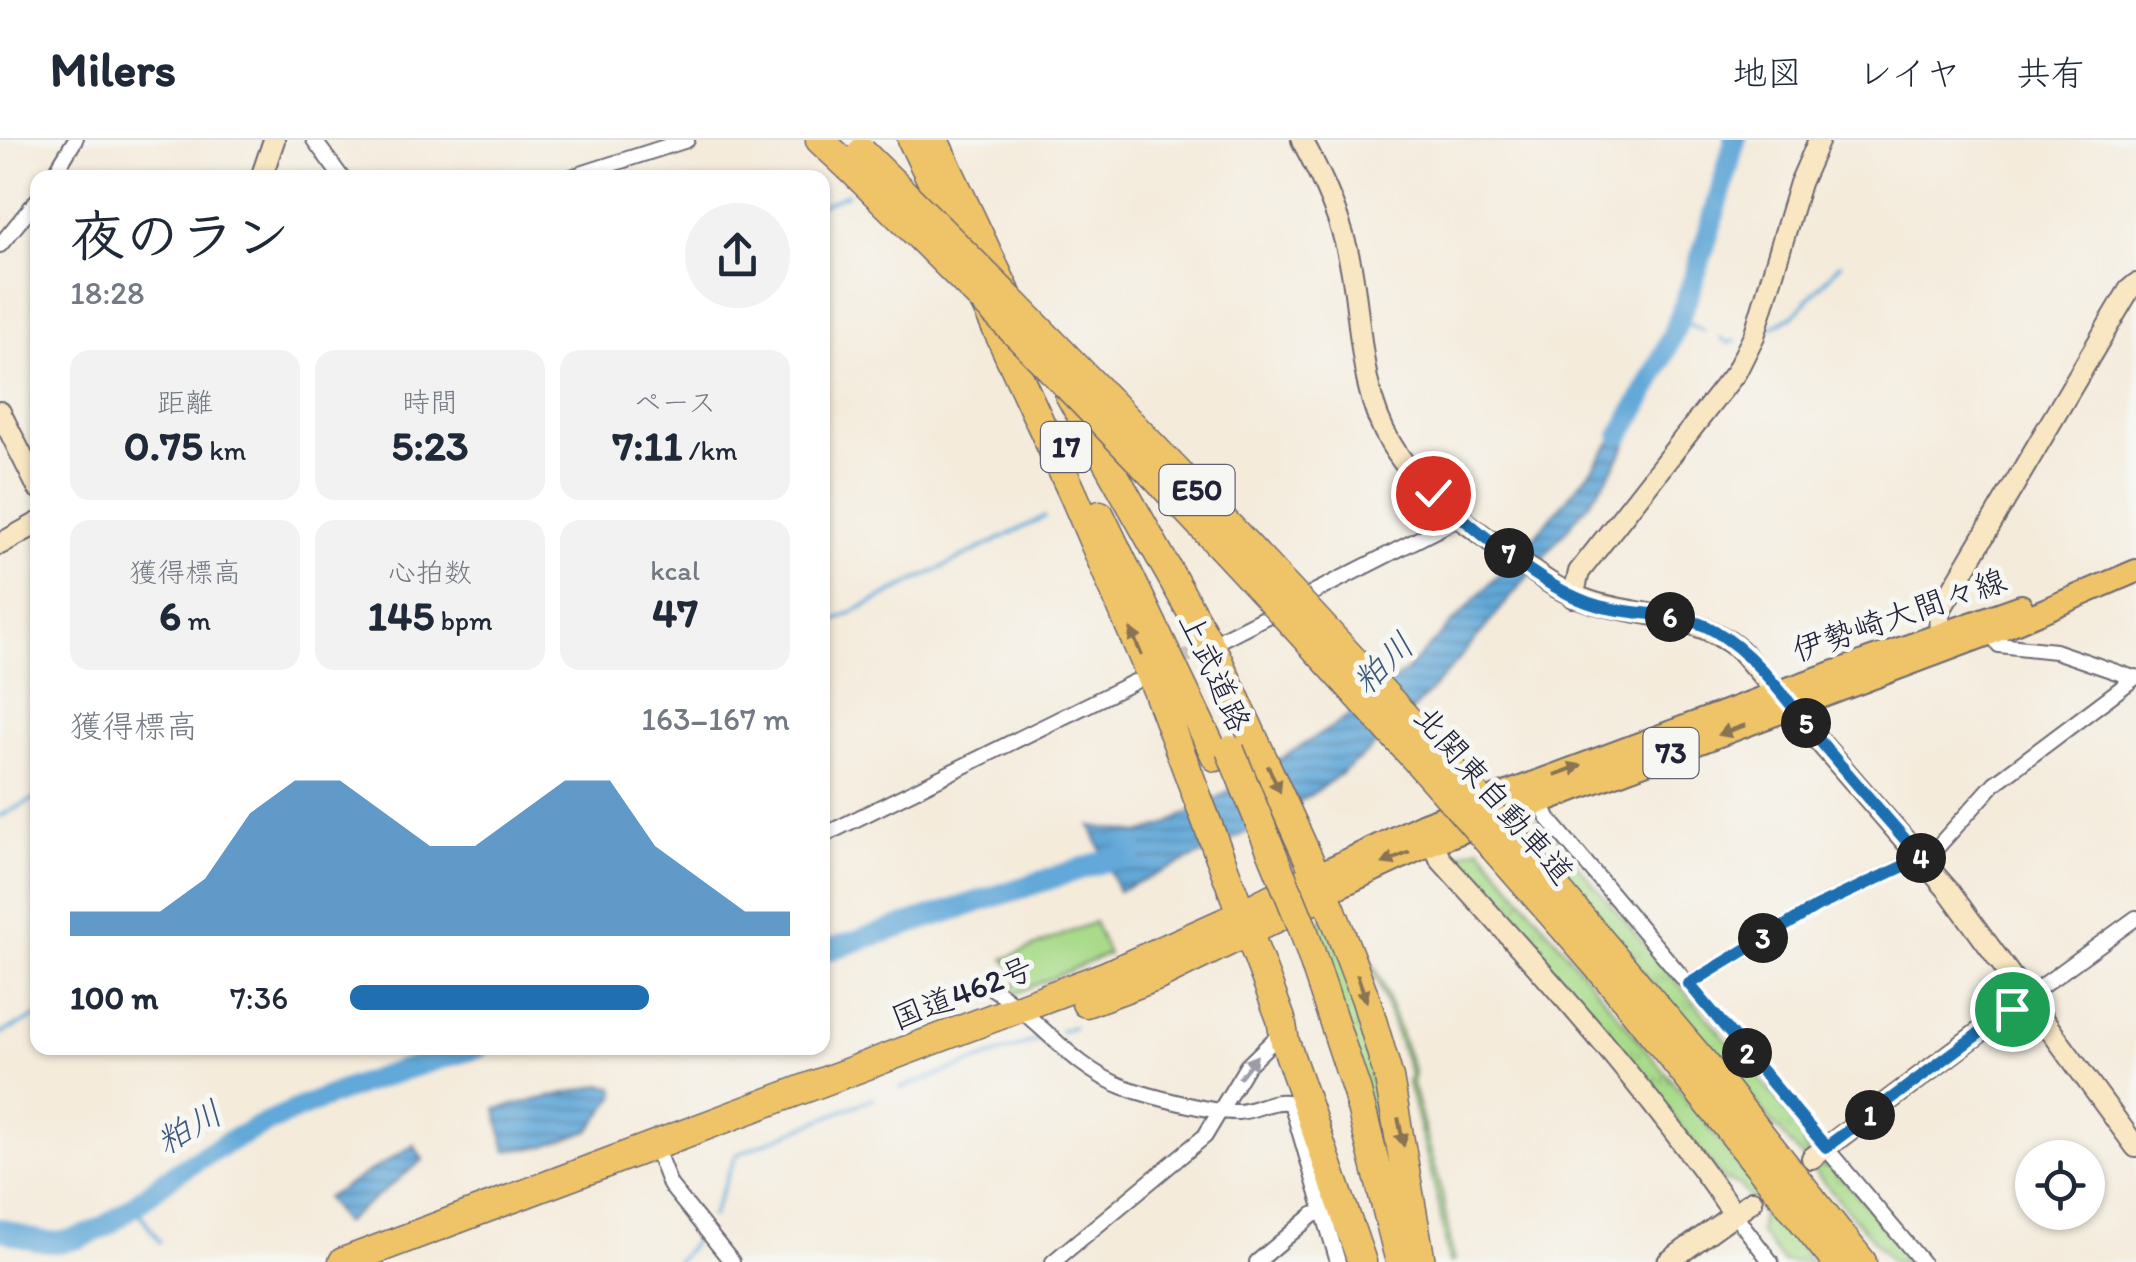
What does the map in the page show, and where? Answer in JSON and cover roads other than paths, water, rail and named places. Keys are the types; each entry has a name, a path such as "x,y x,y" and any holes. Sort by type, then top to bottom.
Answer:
{"highway":[{"name":"北関東自動車道","path":"820,140 854,153 1157,447 1331,634 1506,846 1836,1262"},
{"name":"上武道路","path":"912,140 1223,753"},
{"name":"上武道路","path":"934,140 1148,574 1223,753 1357,1092 1400,1262"},
{"path":"960,240 996,332 1081,512 1188,770 1284,1030 1362,1262"},
{"path":"1017,313 1052,361 1216,656 1295,822 1366,1000 1385,1064 1406,1160 1421,1262"},
{"name":"北関東自動車道","path":"1506,846 1704,1062 1862,1262"},
{"name":"国道462号","path":"388,1262 658,1155 1028,1016 1146,958 1245,924 1321,884"},
{"name":"上武道路","path":"1295,929 1384,1262"},
{"path":"1704,1062 1880,1262"},
{"name":"国道462号","path":"343,1262 658,1155"},
{"path":"1789,1203 1826,1262"}],"main road":[{"name":"伊勢崎大間々線","path":"1321,884 1541,801 1940,633 2126,575"},
{"name":"伊勢崎大間々線","path":"1321,884 1396,835 1991,633 2126,575"}],"street":[{"path":"57,170 75,140"},
{"path":"264,170 274,140"},
{"path":"314,140 336,170"},
{"path":"593,170 686,140"},
{"path":"1302,140 1342,226 1368,385 1383,429 1417,477 1467,522 1573,597 1617,610 1684,620 1714,630 1740,650 1921,858 2136,1147"},
{"path":"1573,597 1579,572 1707,412 1745,355 1762,313 1800,182 1819,140"},
{"path":"0,245 30,208"},
{"path":"1940,633 1940,612 2136,285"},
{"path":"0,412 30,472"},
{"path":"1224,638 1467,522"},
{"path":"0,544 30,527"},
{"path":"1991,633 1999,646 2055,651 2135,677"},
{"path":"1689,984 1816,907 1921,858 1942,844 1995,783 2135,677"},
{"path":"830,832 1134,682"},
{"path":"1541,801 1548,818 1689,984 1819,1152 1922,1262"},
{"path":"1434,842 1440,858 1598,1036 1662,1115 1771,1262"},
{"path":"1819,1152 2136,918"},
{"path":"987,985 1084,1064 1128,1089 1240,1112 1275,1102 1291,1103 1338,1262"},
{"path":"1053,1262 1204,1136 1247,1066 1284,1030"},
{"path":"658,1155 670,1186 732,1262"},
{"path":"1668,1262 1752,1201"},
{"path":"1257,1262 1313,1215 1325,1211"}],"water":[{"path":"1637,407 1624,448 1589,503 1462,656 1394,729 1341,774 1281,813 1217,847 1118,891 1091,826 1139,833 1163,826 1217,798 1343,720 1405,672 1529,543 1591,470"},
{"path":"602,1085 614,1087 616,1095 589,1131 542,1147 506,1151 496,1109"},
{"path":"414,1145 423,1160 344,1223 326,1198"}],"waterway":[{"name":"粕川","path":"1621,434 1659,365 1689,292 1735,140"},
{"path":"830,201 847,194"},
{"path":"1770,328 1793,316 1840,264"},
{"path":"1679,320 1704,331"},
{"path":"1721,339 1728,343 1736,341"},
{"path":"830,623 1044,517"},
{"path":"0,816 30,801"},
{"name":"粕川","path":"830,949 1133,852"},
{"path":"0,1034 30,1020"},
{"path":"1061,1031 1073,1027"},
{"path":"901,1088 1040,1039"},
{"name":"粕川","path":"0,1229 49,1242 83,1237 113,1221 182,1169 252,1130 363,1084 454,1055"},
{"path":"712,1216 736,1155 873,1098"},
{"path":"134,1205 160,1242"},
{"path":"677,1262 700,1234"}],"tunnel":[{"path":"1166,666 1214,643"}]}
